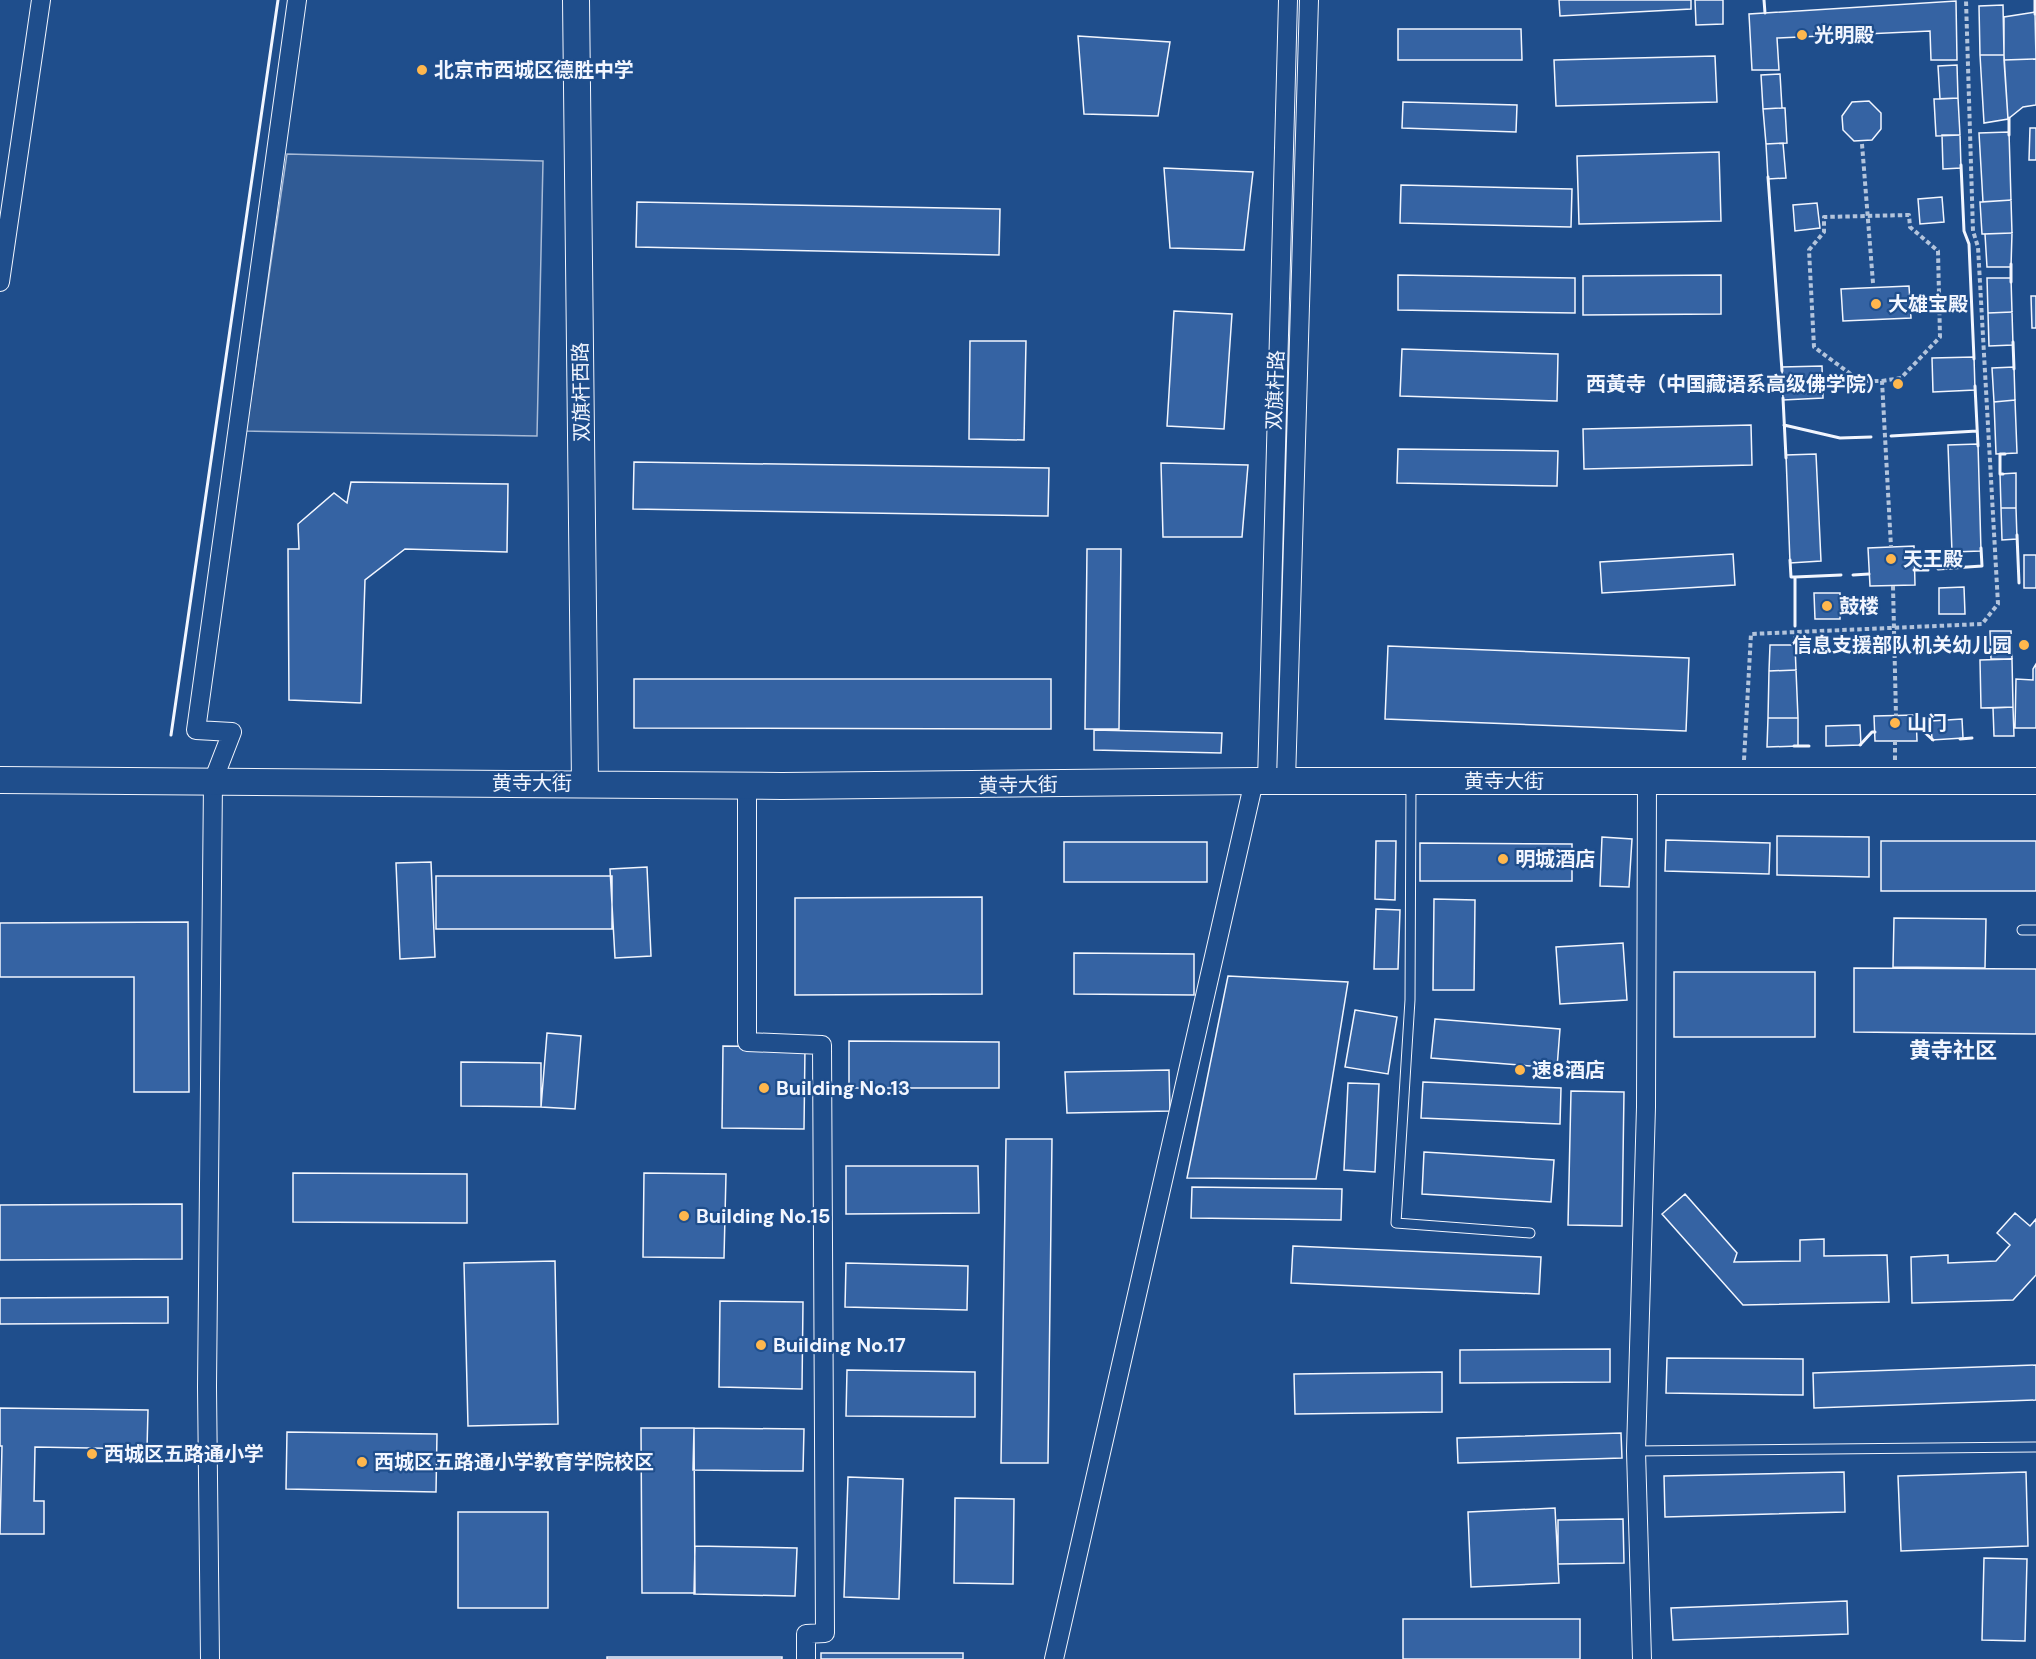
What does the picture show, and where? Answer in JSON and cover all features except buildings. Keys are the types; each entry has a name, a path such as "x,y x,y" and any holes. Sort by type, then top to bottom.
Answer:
{"street":[{"path":"0,282 41,0"},
{"path":"210,1659 207,1388 213,781 232,732 196,730 297,0"},
{"name":"双旗杆西路","path":"576,0 585,784"},
{"path":"1054,1659 1269,781 1288,0"},
{"name":"双旗杆路","path":"1269,781 1309,0"},
{"name":"黄寺大街","path":"0,780 747,786 1269,781 2036,781"},
{"path":"1642,1659 1636,1451 1646,1107 1647,781"},
{"path":"747,786 747,1042 822,1045 825,1633 806,1634 806,1659"}],"lane":[{"path":"1411,781 1410,1000 1396,1223 1530,1233"},
{"path":"2022,930 2036,930"},
{"path":"1636,1451 2036,1447"}],"path":[{"path":"1743,782 1750,634 1982,624 1998,604 1978,247 1973,231 1966,0"},
{"path":"1862,144 1873,283"},
{"path":"1909,216 1910,227 1938,251 1940,337 1901,378 1882,381 1860,381 1814,347 1809,250 1824,232 1824,218 1909,216"},
{"path":"1882,381 1891,547"},
{"path":"1893,585 1896,716"}],"shaded area":[{"path":"287,154 543,161 537,436 246,431"}],"wall":[{"path":"171,735 278,0"},
{"path":"1764,0 1765,13"},
{"path":"2035,0 2035,14"},
{"path":"2009,118 2009,135"},
{"path":"1961,165 1964,231 1969,244 1974,359"},
{"path":"1768,177 1782,371"},
{"path":"2011,264 2011,282"},
{"path":"2013,342 2014,369"},
{"path":"1975,386 1978,446"},
{"path":"1783,398 1786,458"},
{"path":"1784,425 1840,438 1871,437"},
{"path":"1891,436 1977,431"},
{"path":"2003,474 2000,474 2000,454 2005,454"},
{"path":"2017,535 2019,583"},
{"path":"1938,569 1982,566 1981,548"},
{"path":"1790,560 1791,577 1795,577"},
{"path":"1914,570 1928,570"},
{"path":"1853,575 1869,574"},
{"path":"1795,626 1795,577 1841,575"},
{"path":"1793,645 1795,645 1795,637"},
{"path":"1916,730 1922,730 1933,740"},
{"path":"1860,745 1872,732 1875,732"},
{"path":"1960,739 1972,738"},
{"path":"1794,746 1809,746"}],"place":[{"name":"光明殿","path":"1802,35"},
{"name":"北京市西城区德胜中学","path":"422,70"},
{"name":"大雄宝殿","path":"1876,304"},
{"name":"西黃寺（中国藏语系高级佛学院）","path":"1898,384"},
{"name":"天王殿","path":"1891,559"},
{"name":"鼓楼","path":"1827,606"},
{"name":"信息支援部队机关幼儿园","path":"2024,645"},
{"name":"山门","path":"1895,723"},
{"name":"明城酒店","path":"1503,859"},
{"name":"速8酒店","path":"1520,1070"},
{"name":"Building No.13","path":"764,1088"},
{"name":"Building No.15","path":"684,1216"},
{"name":"Building No.17","path":"761,1345"},
{"name":"西城区五路通小学","path":"92,1454"},
{"name":"西城区五路通小学教育学院校区","path":"362,1462"}],"district":[{"name":"黄寺社区","path":"1953,1050"}]}
